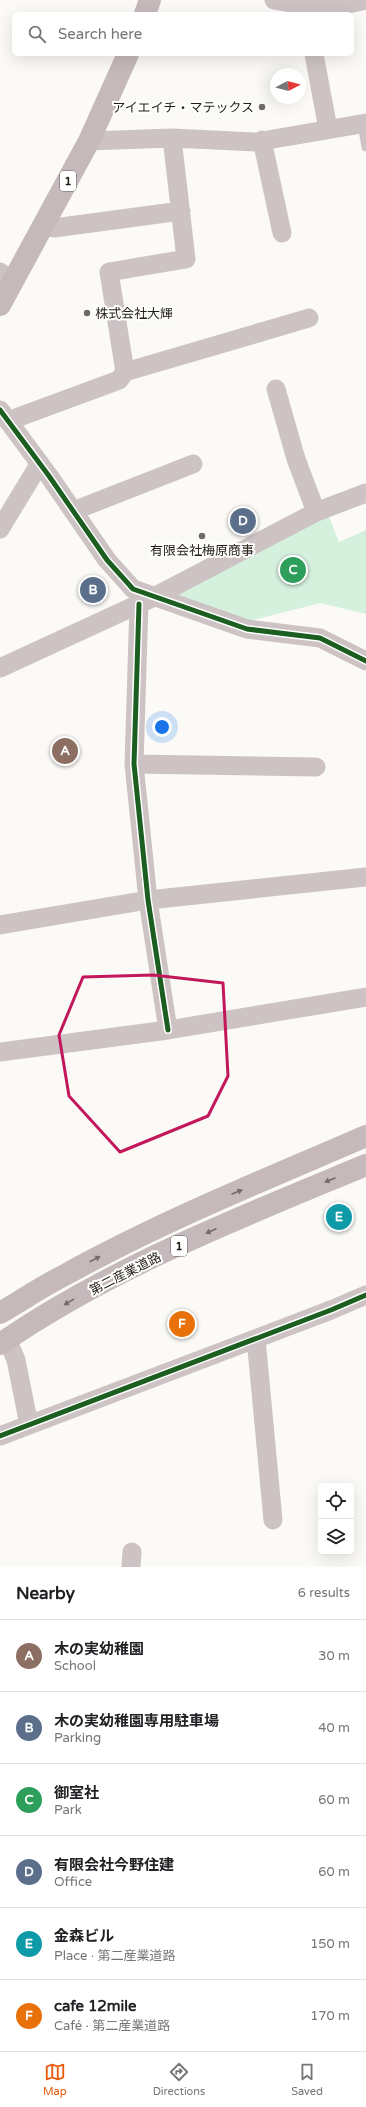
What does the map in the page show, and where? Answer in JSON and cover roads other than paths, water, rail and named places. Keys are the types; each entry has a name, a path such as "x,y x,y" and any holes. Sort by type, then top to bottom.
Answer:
{"main road":[{"path":"146,12 150,0"},
{"name":"1","path":"0,305 6,277 45,224 89,141 127,56"},
{"name":"第二産業道路","path":"0,1313 62,1276 129,1242 196,1210 366,1136"},
{"name":"第二産業道路","path":"3,1341 74,1299 143,1263 205,1234 366,1165"}],"street":[{"path":"274,0 306,10 325,9 366,0"},
{"path":"314,56 328,129"},
{"path":"89,141 172,138 262,140 364,124"},
{"path":"125,372 109,272 186,259 172,138"},
{"path":"262,140 282,233"},
{"path":"45,224 54,228 181,211"},
{"path":"309,318 125,372 119,380 4,416 40,463 106,560 146,601 247,629 320,638 366,661"},
{"path":"276,389 296,459 316,512"},
{"path":"0,529 40,463"},
{"path":"73,511 193,464"},
{"path":"0,668 146,601 316,512 366,492"},
{"path":"146,601 134,764 148,900 168,1030"},
{"path":"134,764 316,766"},
{"path":"0,925 148,900 366,877"},
{"path":"0,1052 168,1030 366,997"},
{"path":"0,1436 256,1339 366,1295"},
{"path":"256,1339 273,1520"},
{"path":"3,1341 16,1360 29,1425"}],"lane":[{"path":"364,124 366,147"}],"place":[{"name":"アイエイチ・マテックス","path":"262,107"},
{"name":"株式会社大輝","path":"87,313"},
{"name":"有限会社今野住建","path":"243,521"},
{"name":"有限会社梅原商事","path":"202,536"},
{"name":"御室社","path":"293,570"},
{"name":"木の実幼稚園専用駐車場","path":"93,590"},
{"name":"木の実幼稚園","path":"65,751"},
{"name":"金森ビル","path":"339,1217"},
{"name":"cafe 12mile","path":"182,1324"}]}
